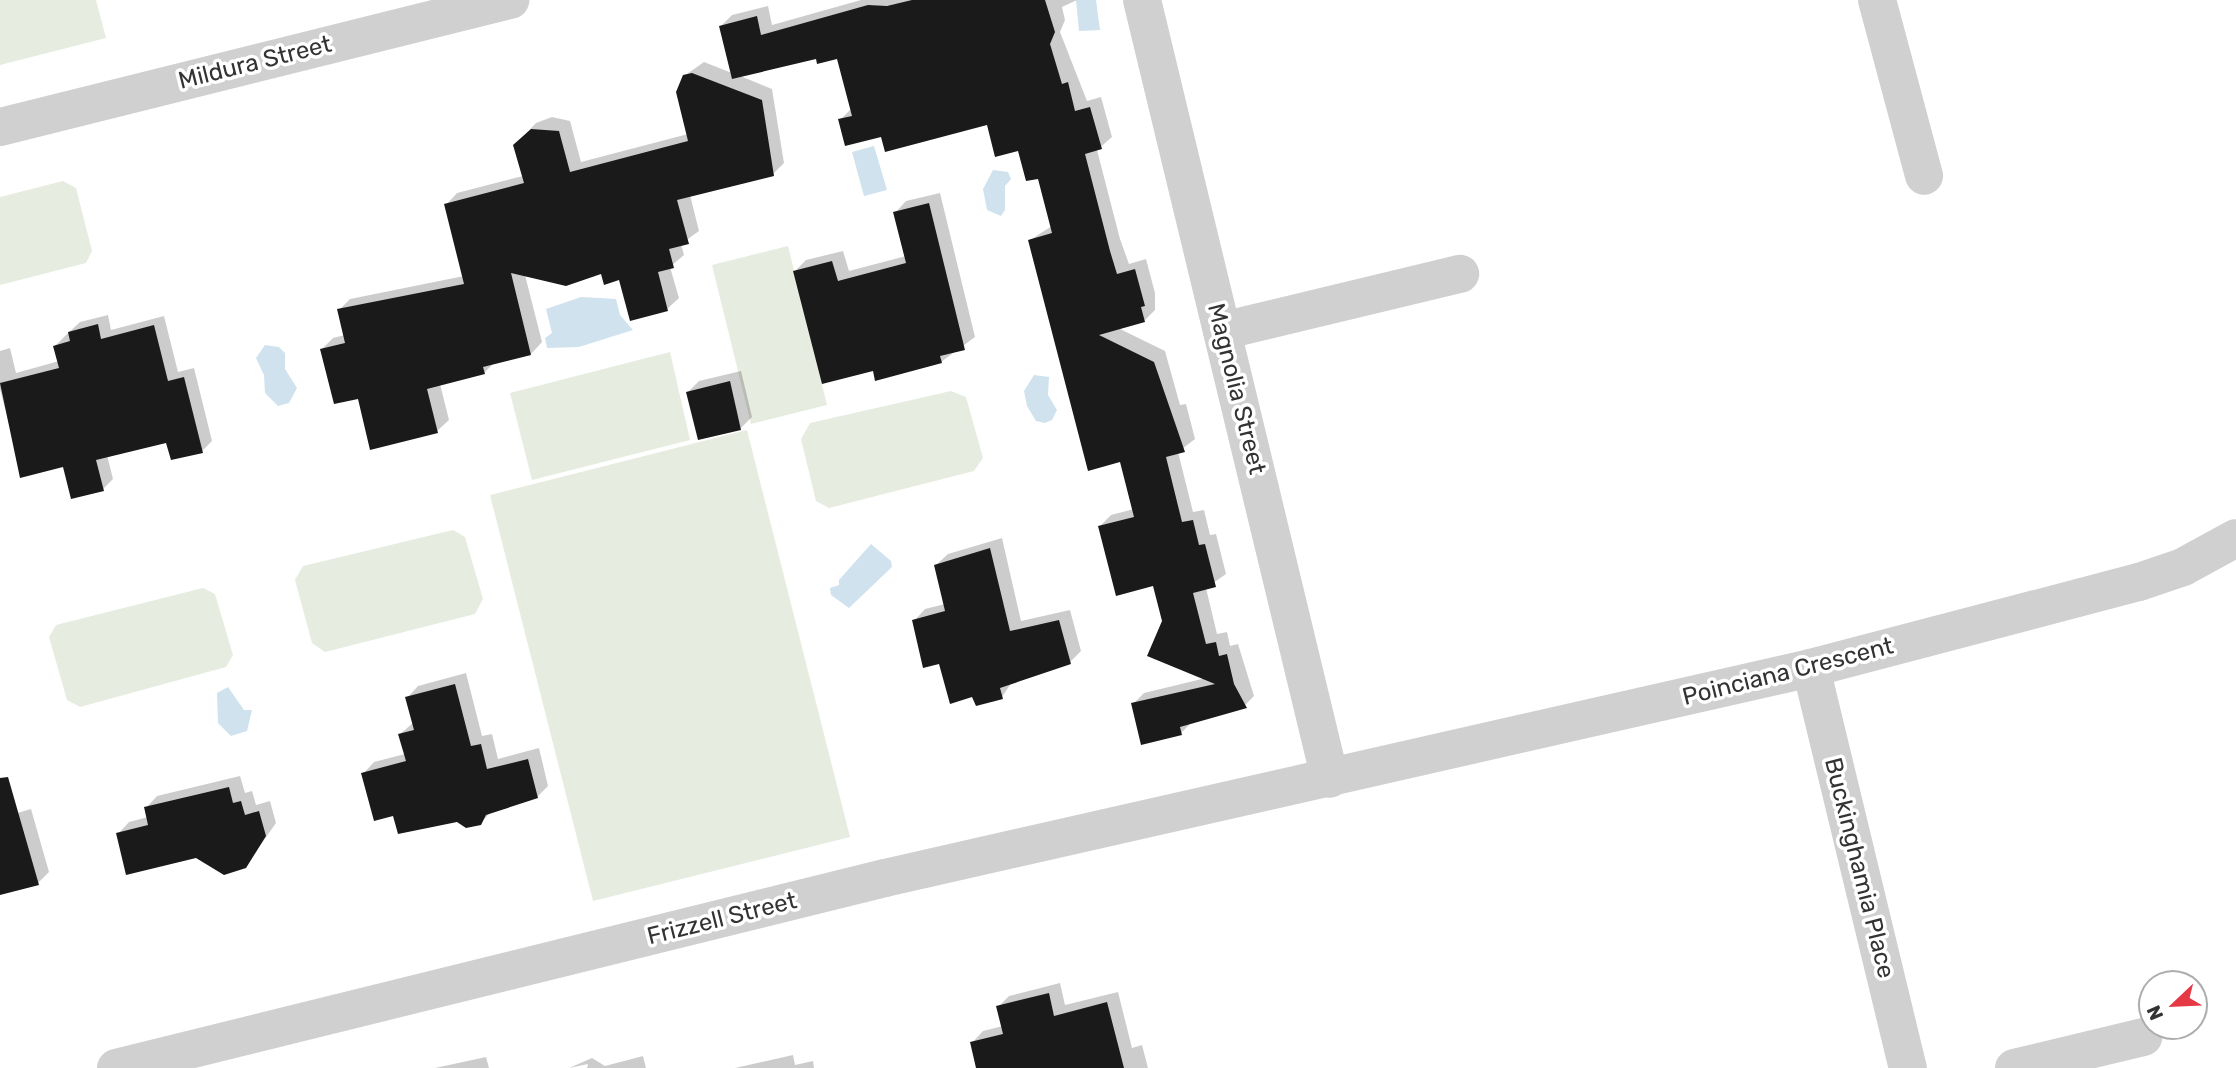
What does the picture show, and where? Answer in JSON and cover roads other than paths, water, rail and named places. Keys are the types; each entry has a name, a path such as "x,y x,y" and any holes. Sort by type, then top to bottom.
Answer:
{"street":[{"name":"Mildura Street","path":"0,127 510,0"},
{"name":"Magnolia Street","path":"1142,0 1330,779"},
{"path":"1877,0 1924,176"},
{"path":"1222,331 1460,274"},
{"name":"Poinciana Crescent","path":"1330,779 1811,668 2139,582 2183,567 2236,538"},
{"name":"Buckinghamia Place","path":"1811,668 1908,1068"},
{"name":"Frizzell Street","path":"116,1068 885,878 1330,779"},
{"path":"2014,1068 2138,1038"}],"water":[{"path":"1076,0 1096,0 1100,30 1079,31"},
{"path":"874,146 887,190 864,196 852,152"},
{"path":"993,170 1008,172 1011,179 1005,186 1005,210 1001,216 987,210 983,189"},
{"path":"581,297 616,299 620,315 633,330 579,347 547,348 545,338 552,333 546,309"},
{"path":"265,345 279,347 285,353 285,369 297,388 289,403 278,406 265,393 264,375 256,358"},
{"path":"1034,375 1049,377 1048,395 1057,410 1052,420 1045,423 1036,421 1027,406 1024,391"},
{"path":"871,544 891,561 892,567 849,608 831,595 830,588 839,585 839,580"},
{"path":"228,687 244,710 252,710 247,731 231,736 218,723 217,693"}]}
